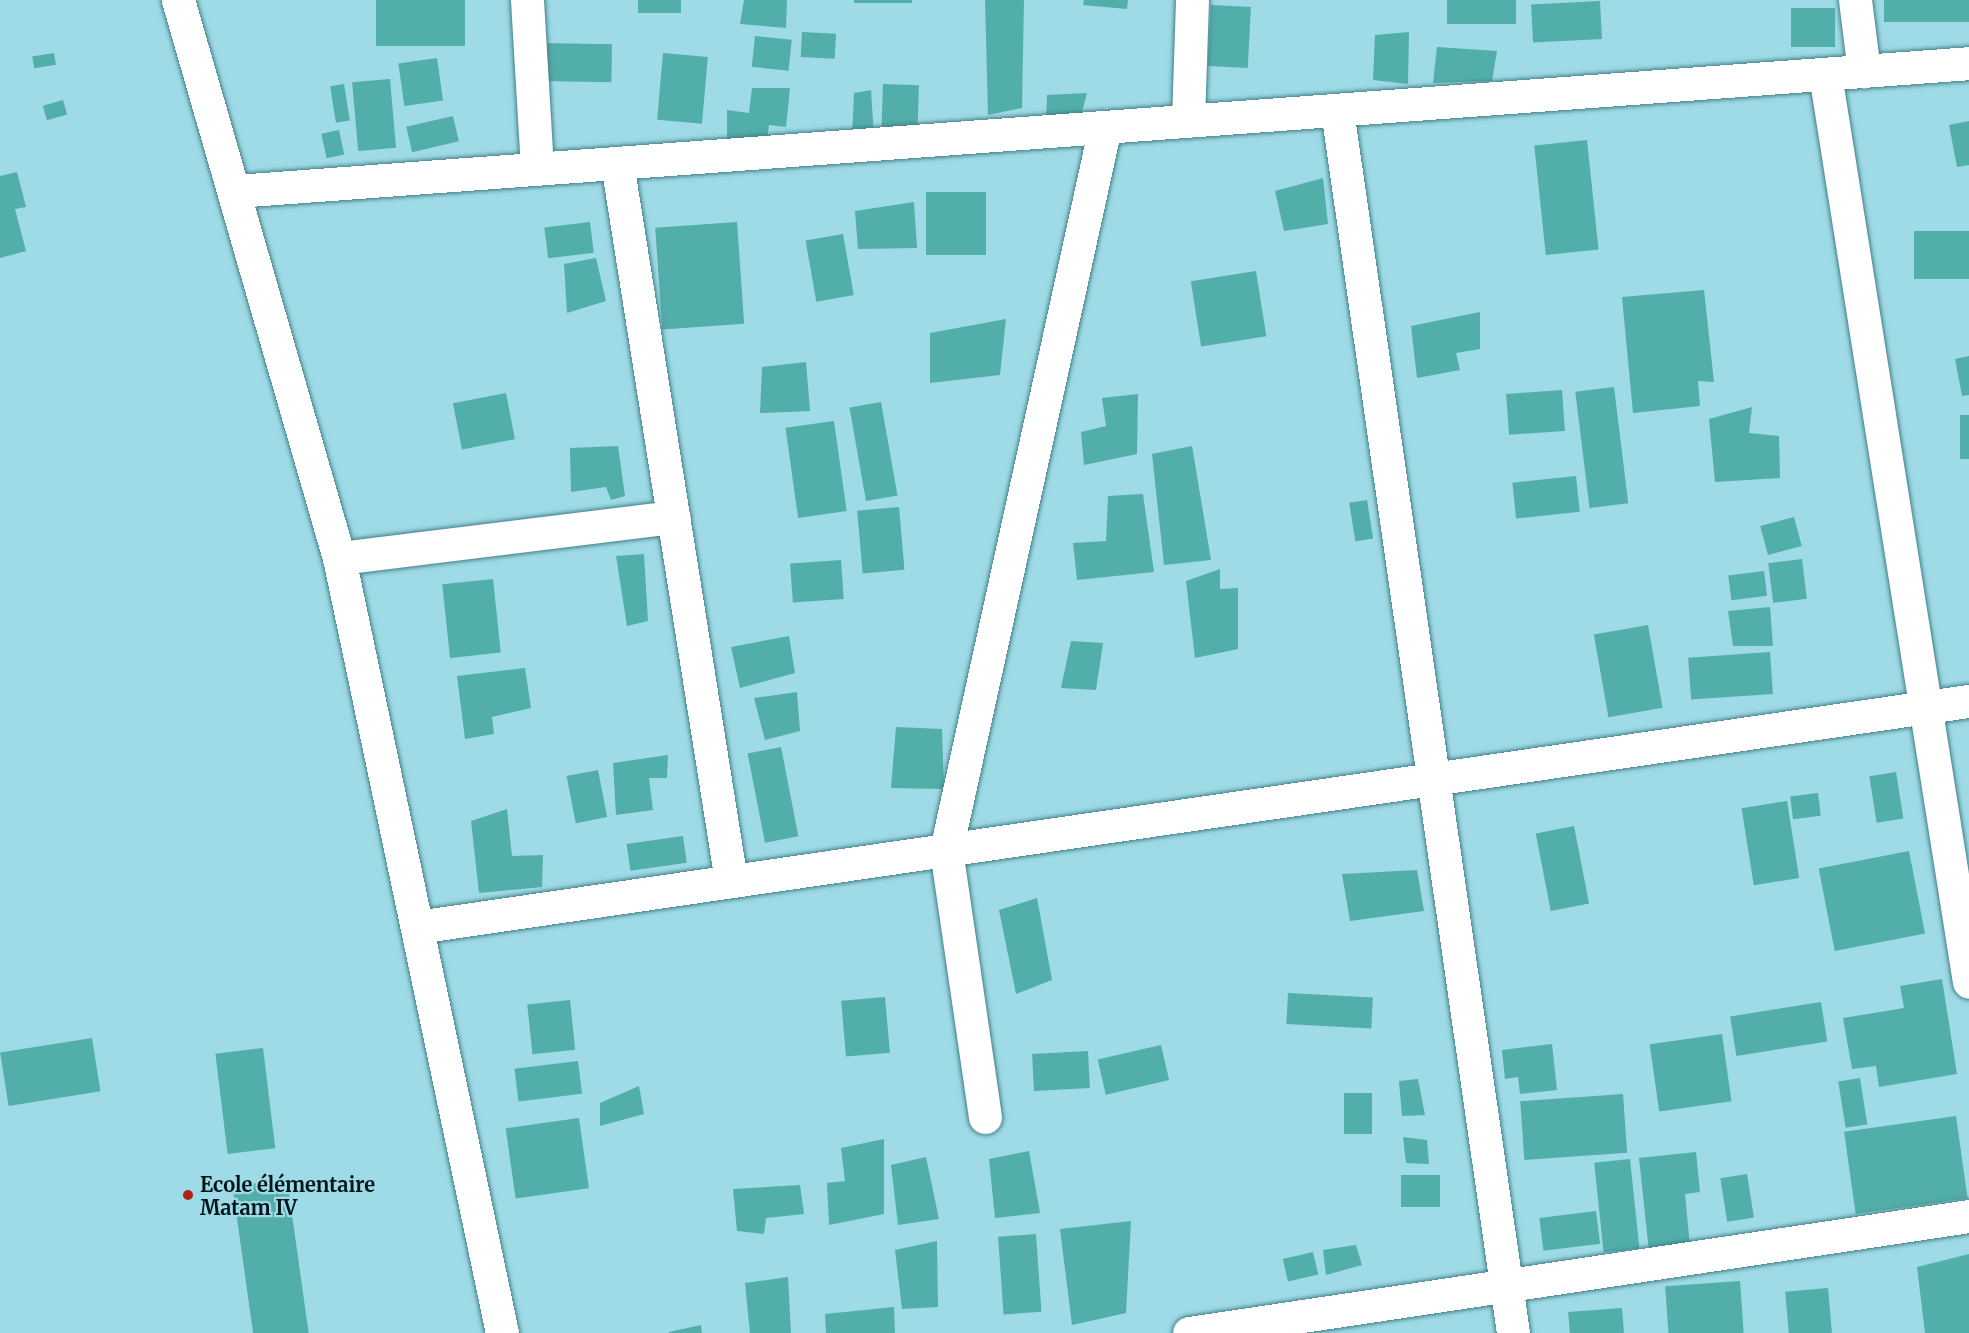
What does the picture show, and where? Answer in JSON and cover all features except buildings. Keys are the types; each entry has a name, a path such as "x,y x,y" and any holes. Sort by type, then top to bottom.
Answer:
{"street":[{"path":"178,0 236,191 339,558 502,1333"},
{"path":"527,0 537,169"},
{"path":"1188,121 1192,0"},
{"path":"1856,0 1864,71"},
{"path":"236,191 1969,63"},
{"path":"1825,74 1969,982"},
{"path":"1336,110 1437,778 1513,1333"},
{"path":"985,1117 946,850 1105,127"},
{"path":"617,163 731,881"},
{"path":"339,558 673,517"},
{"path":"417,927 1969,701"},
{"path":"1189,1333 1969,1216"}],"place":[{"name":"Ecole élémentaire Matam IV","path":"188,1195"}]}
